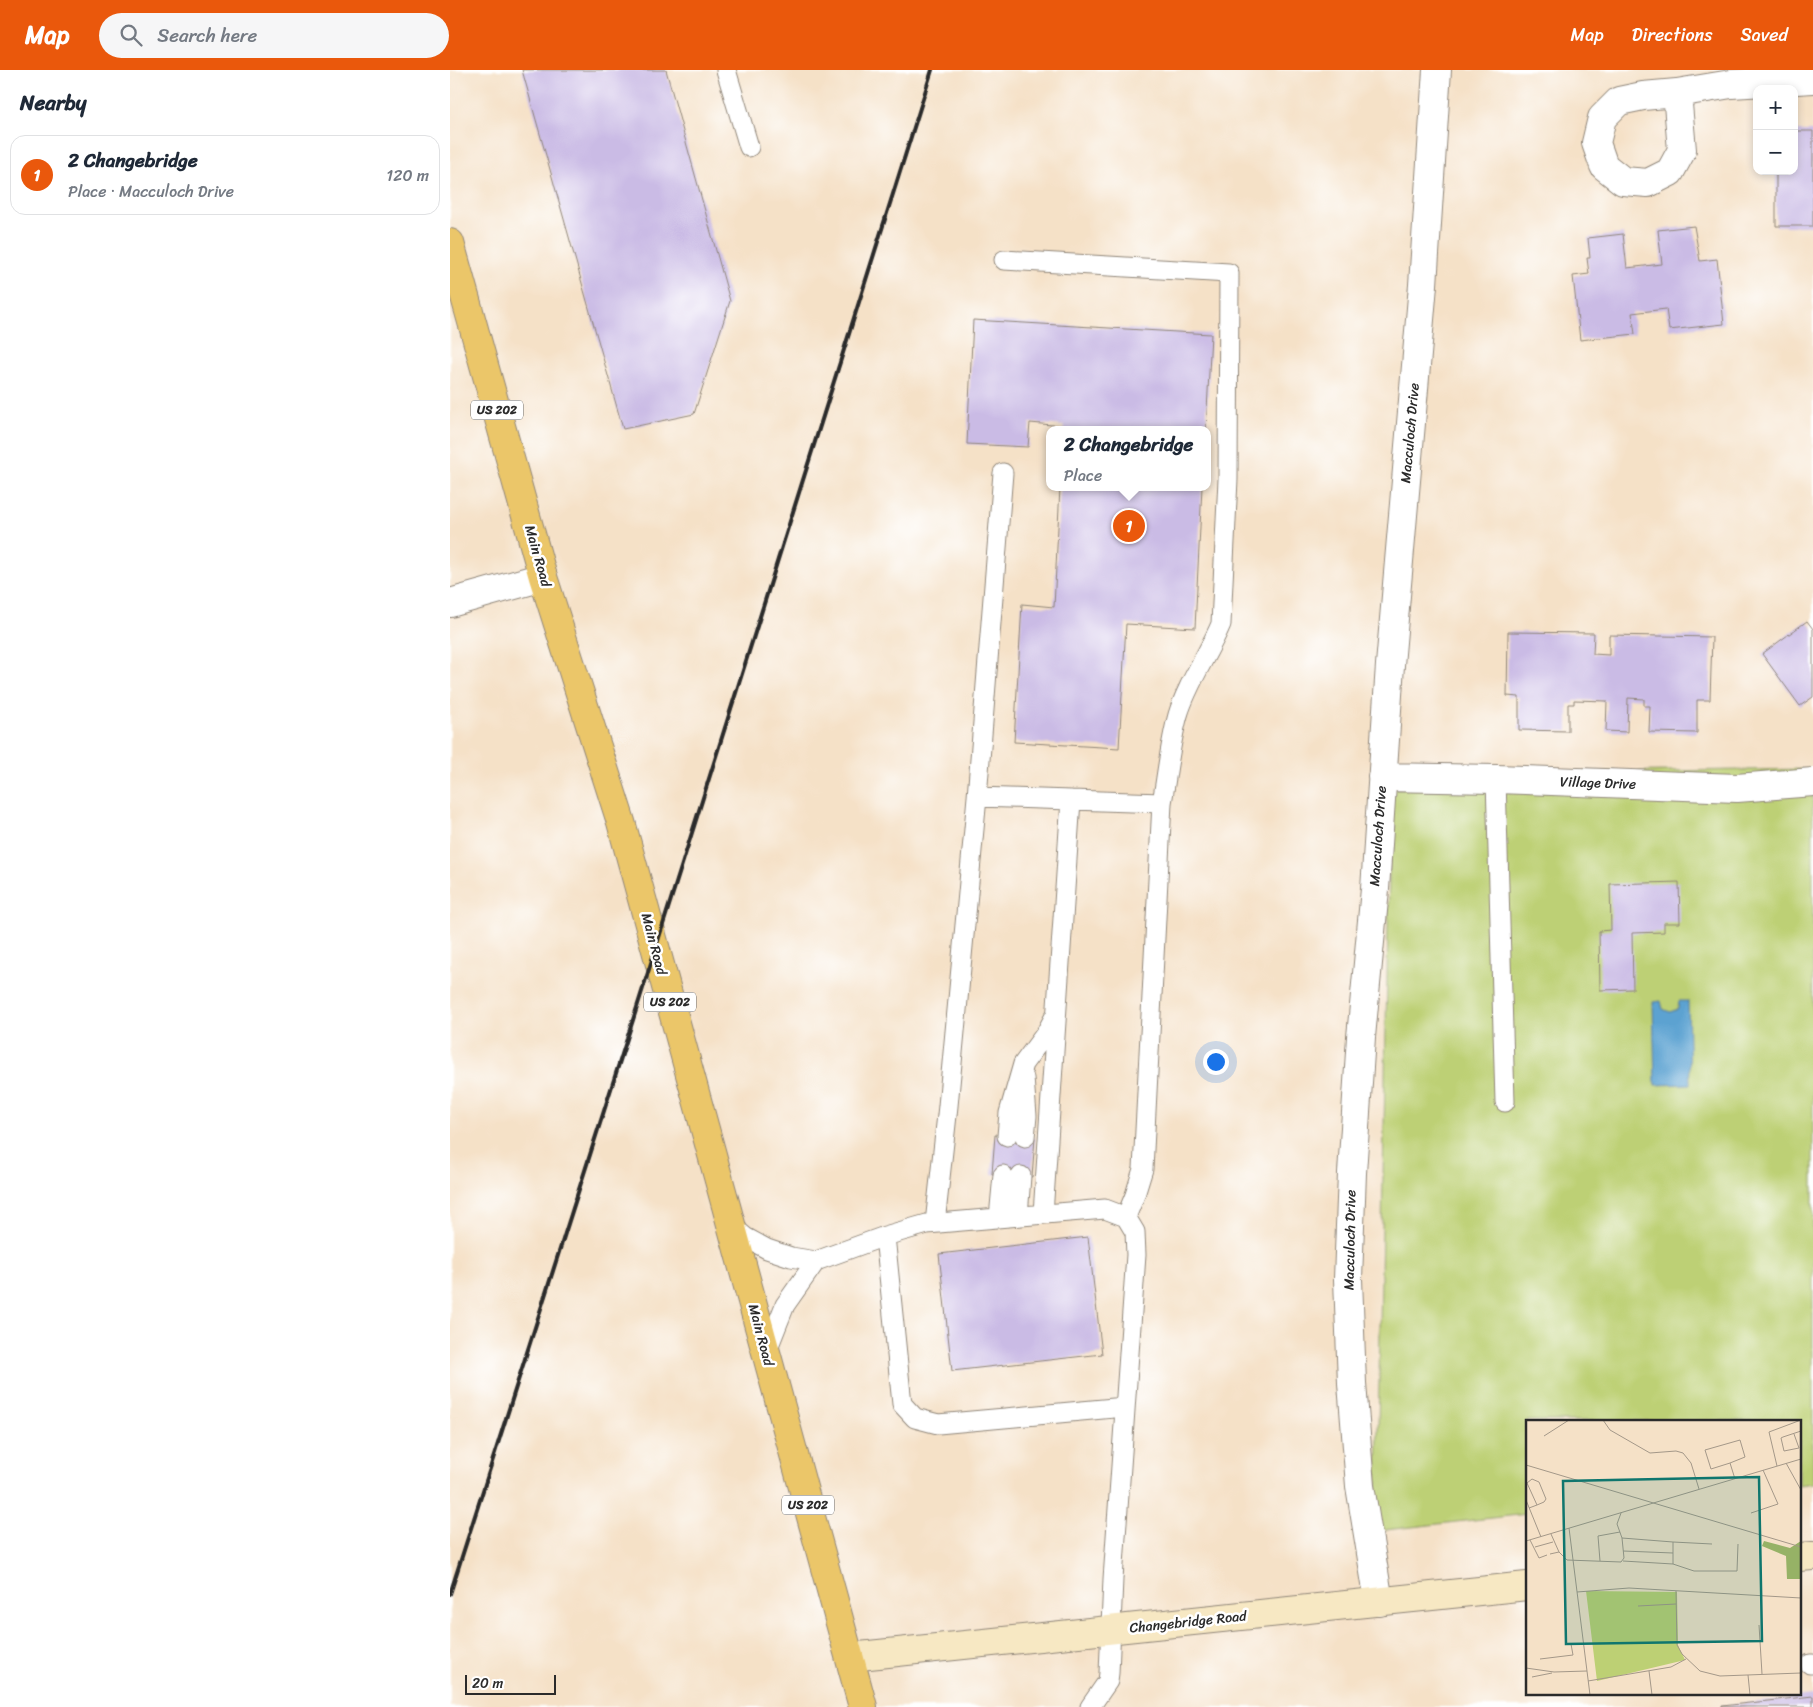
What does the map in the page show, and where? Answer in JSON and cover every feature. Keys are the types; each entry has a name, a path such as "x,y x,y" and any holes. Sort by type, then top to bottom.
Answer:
{"main road":[{"name":"Main Road","path":"450,243 455,277 543,577 622,822 863,1707"},
{"path":"1800,1557 1813,1556"},
{"name":"Changebridge Road","path":"850,1657 1526,1586"}],"street":[{"name":"Macculoch Drive","path":"1379,1602 1360,1486 1352,1384 1348,1279 1352,1172 1361,1037 1375,890 1390,664 1423,285 1438,70"},
{"path":"1677,93 1731,84 1813,79"},
{"path":"450,603 543,577"},
{"name":"Village Drive","path":"1382,777 1496,779 1737,788 1813,782"}],"lane":[{"path":"726,70 749,147"},
{"path":"1004,260 1229,273 1228,479 1221,624 1212,646 1188,690 1178,715 1162,803 1143,1169 1136,1195 1126,1217"},
{"path":"935,1223 949,1097 977,797 1003,474"},
{"path":"1496,779 1505,1102"},
{"path":"977,797 1162,803"},
{"path":"1043,1214 1071,800"},
{"path":"1016,1136 1026,1116 1023,1064 1046,1033 1058,1010"},
{"path":"999,1218 1012,1175 1018,1216"},
{"path":"731,1224 745,1237 766,1249 791,1257 816,1261 885,1236 935,1223 1105,1209 1126,1217 1135,1232 1136,1255 1112,1579 1108,1681 1090,1707"},
{"path":"885,1236 902,1404 915,1418 938,1424 1125,1407"},
{"path":"766,1353 785,1304 816,1261"}],"green space":[{"path":"1813,769 1813,1483 1800,1485 1800,1420 1526,1420 1526,1514 1376,1531 1391,775"}],"water":[{"path":"1661,1001 1663,1009 1670,1012 1678,1009 1679,1001 1688,1001 1690,1084 1655,1085 1653,1002"}],"building":[{"path":"522,70 666,70 730,301 694,414 623,429"},
{"path":"1798,131 1813,131 1813,226 1776,226 1776,175 1798,175"},
{"path":"1694,226 1700,261 1717,259 1724,324 1669,330 1666,309 1632,313 1635,334 1580,340 1573,276 1589,274 1587,258 1590,258 1588,238 1623,234 1627,268 1662,264 1658,230"},
{"path":"973,320 1211,334 1206,426 1064,426 1030,423 1028,447 967,444"},
{"path":"1060,491 1202,491 1195,628 1126,624 1119,748 1014,742 1022,604 1054,607"},
{"path":"1807,621 1813,629 1813,697 1800,706 1762,654"},
{"path":"1508,632 1594,633 1593,654 1609,655 1609,635 1712,637 1710,700 1697,700 1697,733 1649,732 1650,706 1644,706 1644,699 1628,698 1627,732 1606,731 1607,701 1574,700 1574,704 1568,704 1568,731 1519,730 1519,697 1507,696"},
{"path":"1679,882 1680,923 1664,923 1664,932 1632,933 1633,989 1600,990 1599,931 1611,930 1610,884"},
{"path":"995,1135 1035,1138 1032,1177 992,1174"},
{"path":"1088,1237 1102,1354 952,1371 939,1254"},
{"path":"1813,1696 1813,1707 1722,1707 1722,1706"}],"railway":[{"path":"450,1594 932,70"}],"place":[{"name":"2 Changebridge","path":"1129,526"}]}
